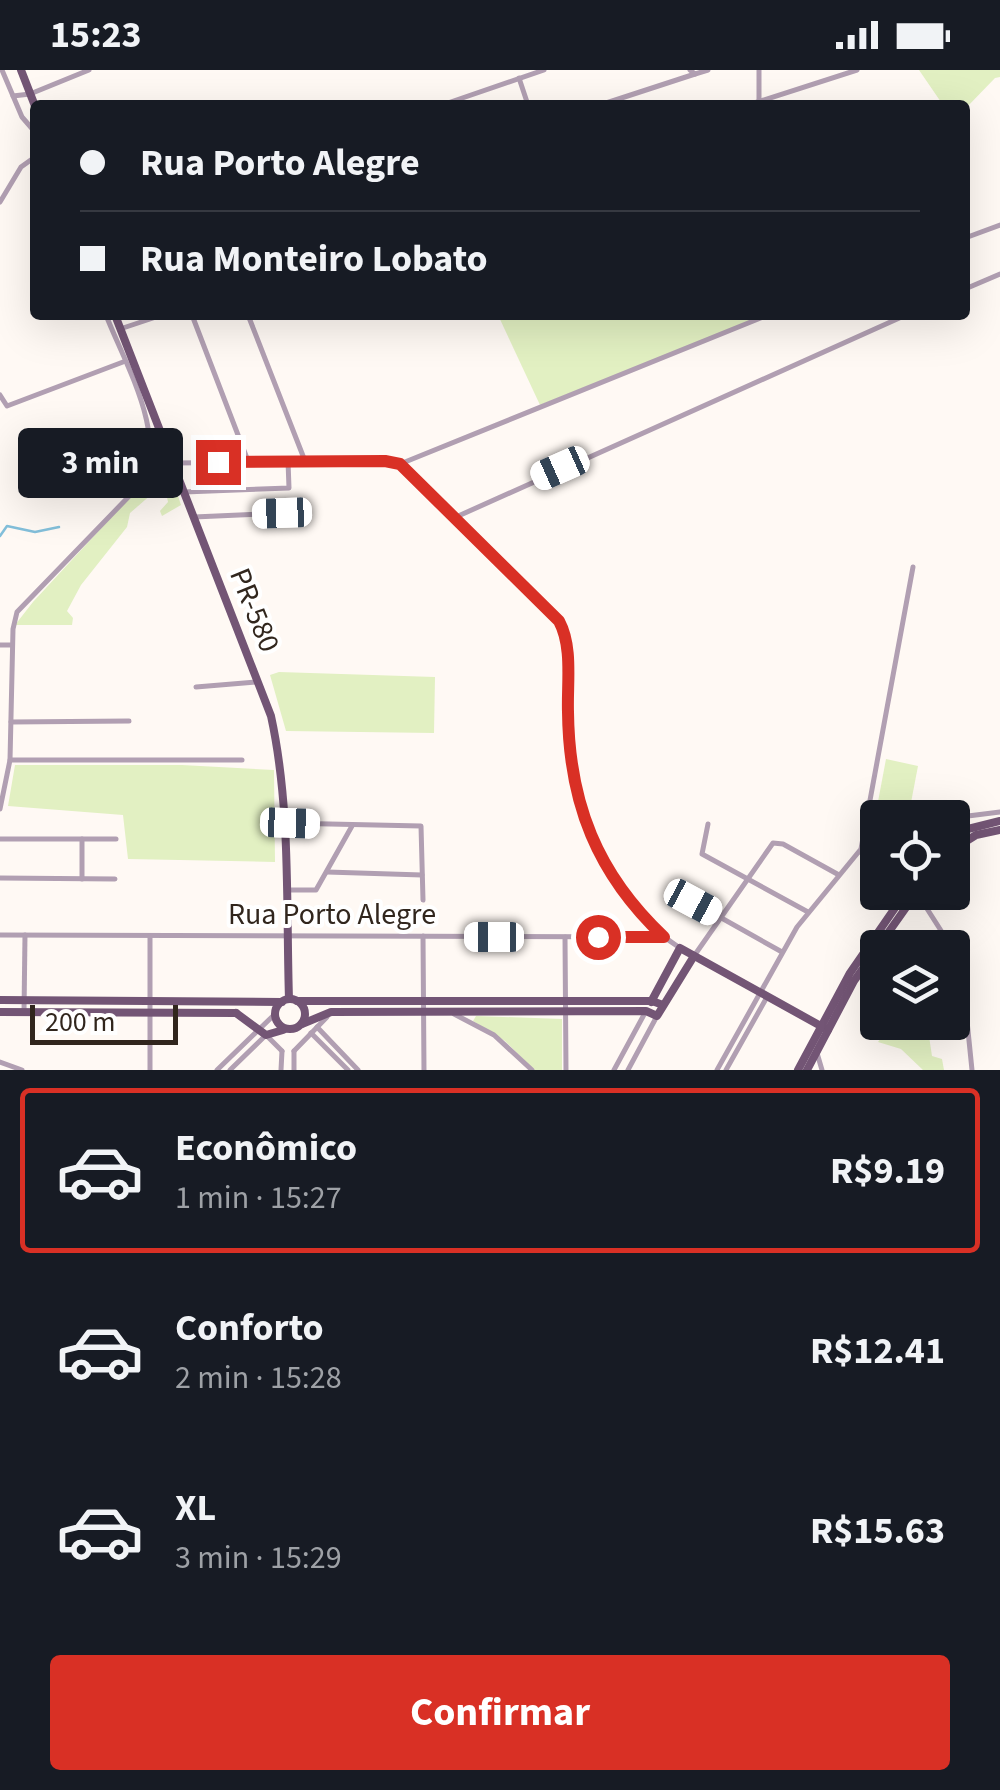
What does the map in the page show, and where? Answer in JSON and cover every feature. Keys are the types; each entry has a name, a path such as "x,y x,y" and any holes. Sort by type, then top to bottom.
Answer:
{"main road":[{"path":"21,70 32,100"},
{"name":"PR-580","path":"116,320 128,360 260,682 277,742 284,823 289,1000"},
{"path":"970,828 1000,821"},
{"path":"970,838 1000,830"},
{"path":"807,1070 850,973 894,910"},
{"path":"825,1028 863,965 904,910"},
{"path":"646,1012 680,948 825,1028"},
{"path":"0,1012 236,1013 263,1032 288,1030 331,1012 646,1012 658,1016 694,956"},
{"path":"0,1000 566,999 652,1001 664,1005"},
{"path":"236,1013 237,1000"},
{"path":"288,1030 277,1022 275,1014 289,1000"},
{"path":"289,1000 305,1011 302,1024"},
{"path":"330,1000 331,1012"},
{"path":"798,1070 813,1051"}],"street":[{"path":"2,70 22,117 30,126"},
{"path":"13,96 30,94 89,70"},
{"path":"456,100 544,70"},
{"path":"614,100 708,70"},
{"path":"759,70 760,100"},
{"path":"763,100 858,70"},
{"path":"519,78 526,100"},
{"path":"0,202 21,167 30,160"},
{"path":"970,236 1000,224"},
{"path":"970,287 1000,274"},
{"path":"0,809 10,760 12,645 17,612 138,487 150,467 151,436 115,320"},
{"path":"120,329 147,320"},
{"path":"194,320 248,461"},
{"path":"250,320 304,460"},
{"path":"400,464 756,320"},
{"path":"456,517 895,320"},
{"path":"0,395 7,406 128,360"},
{"path":"184,492 289,488 288,460"},
{"path":"173,463 385,461 400,464 456,517 562,627 567,644 572,776 580,809 594,845 617,884 634,907 680,948"},
{"path":"194,518 282,513"},
{"path":"726,1070 782,952 808,912 859,851 913,566"},
{"path":"0,645 12,645"},
{"path":"196,687 260,682"},
{"path":"11,722 129,721"},
{"path":"0,733 11,733"},
{"path":"10,760 242,760"},
{"path":"970,816 1000,812"},
{"path":"284,823 421,826 422,900"},
{"path":"708,824 702,854 808,912"},
{"path":"287,890 316,890 352,826"},
{"path":"0,839 116,839"},
{"path":"82,839 82,879"},
{"path":"694,956 773,843 840,875"},
{"path":"327,872 422,875"},
{"path":"0,878 115,879"},
{"path":"693,902 782,952"},
{"path":"928,910 961,962 972,1070"},
{"name":"Rua Porto Alegre","path":"0,935 664,937"},
{"path":"24,1012 25,936"},
{"path":"150,936 150,1070"},
{"path":"423,936 424,1070"},
{"path":"565,937 566,1070"},
{"path":"717,1070 763,995"},
{"path":"442,1010 494,1035 532,1070"},
{"path":"294,1070 294,1051 331,1012"},
{"path":"614,1070 646,1012"},
{"path":"230,1070 275,1014"},
{"path":"628,1070 658,1016"},
{"path":"314,1030 348,1070"},
{"path":"314,1030 358,1070"},
{"path":"263,1032 282,1051 282,1070"},
{"path":"218,1070 263,1032"},
{"path":"282,1051 294,1051"},
{"path":"813,1051 822,1070"},
{"path":"0,1062 22,1070"}],"green space":[{"path":"919,70 1000,70 1000,77 970,104 970,100 940,100"},
{"path":"500,320 753,320 540,405"},
{"path":"156,429 181,505 162,516 160,511 168,502 165,488 160,487 130,513 127,527 81,585 67,611 73,618 72,625 15,625 144,482 154,467"},
{"path":"279,672 435,677 434,733 286,731 270,675"},
{"path":"886,759 918,766 911,800 878,800"},
{"path":"15,765 182,765 274,770 275,862 128,859 123,815 8,806"},
{"path":"476,1016 562,1019 562,1070 534,1070 505,1041 473,1021"},
{"path":"930,1040 932,1056 942,1059 944,1070 923,1070 901,1049 878,1042"}],"waterway":[{"path":"0,536 7,526 35,532 59,527"}],"route":[{"path":"218,462 400,464 559,621 567,644 572,776 580,809 594,845 617,884 664,937 598,937"}]}
